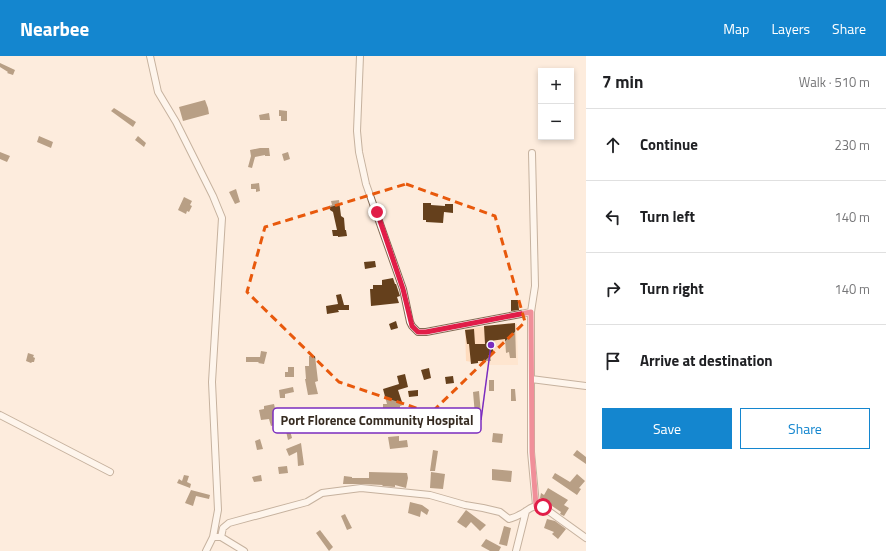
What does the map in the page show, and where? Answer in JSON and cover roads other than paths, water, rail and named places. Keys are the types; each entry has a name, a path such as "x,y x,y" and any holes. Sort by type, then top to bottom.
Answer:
{"street":[{"path":"150,56 158,92 176,122 213,196 222,218 212,382 218,510 213,537 206,551"},
{"path":"360,56 357,131 359,152 366,184 403,289 412,326 418,332 426,332 531,312"},
{"path":"532,154 535,286 531,312 531,379 532,452 536,506"},
{"path":"531,379 586,386"},
{"path":"0,415 110,472"},
{"path":"221,537 223,528 229,523 307,502 322,493 361,488 430,495 465,505 500,512 509,519 536,506 543,507 586,538"},
{"path":"516,551 526,511"},
{"path":"213,537 221,537 244,551"}],"place":[{"name":"Port Florence Community Hospital","path":"491,345"}]}
